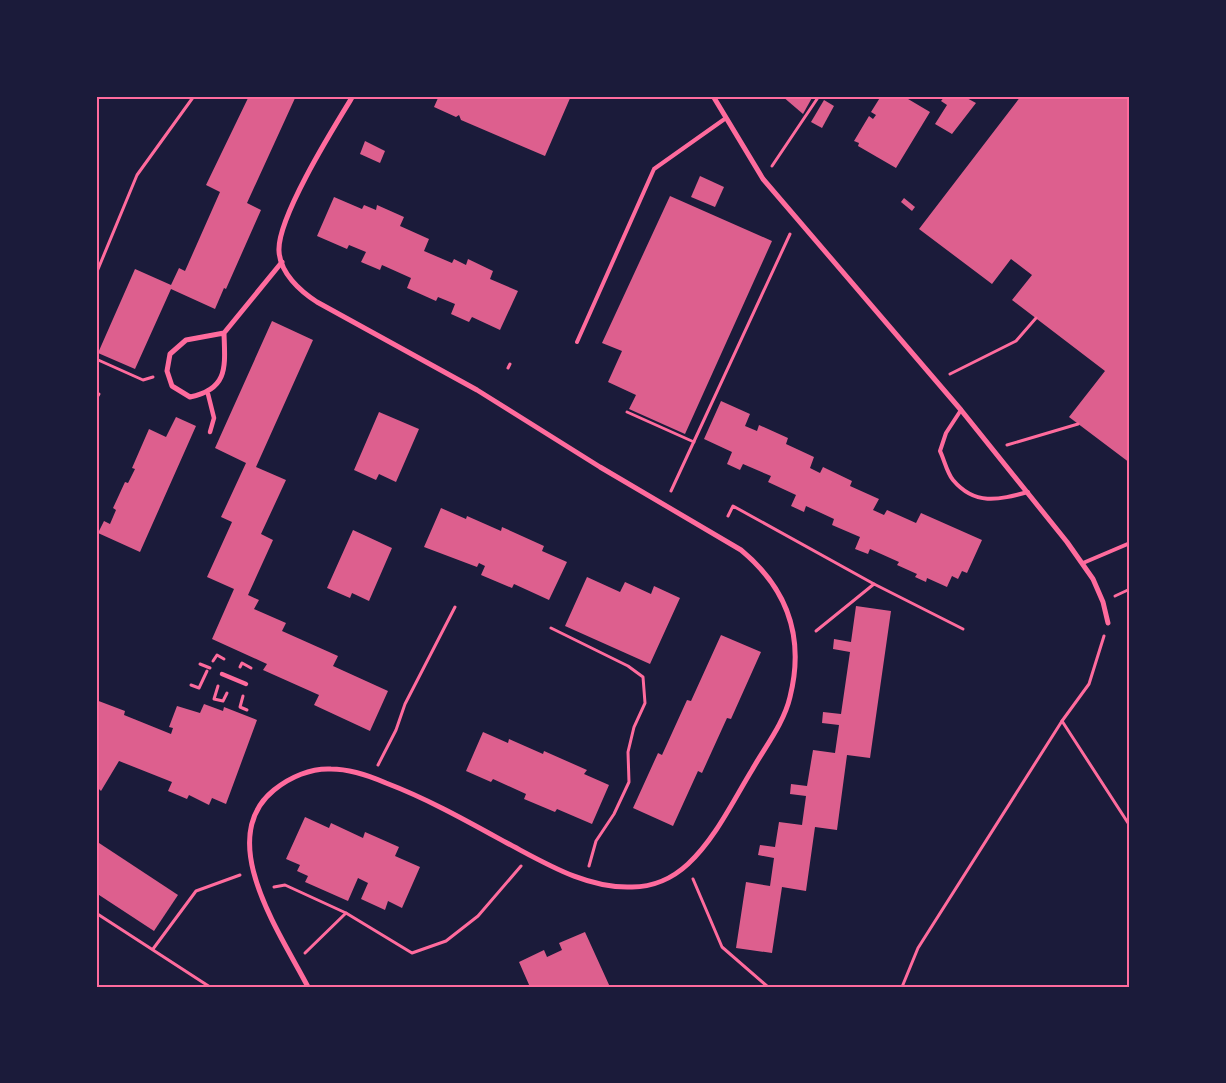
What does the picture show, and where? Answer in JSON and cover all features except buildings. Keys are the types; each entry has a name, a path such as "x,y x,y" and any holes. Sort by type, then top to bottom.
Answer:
{"street":[{"path":"308,987 259,893 252,871 250,840 253,822 259,806 267,796 280,786 308,771 333,768 372,777 414,793 562,872 610,886 640,886 664,880 688,865 718,825 788,705 797,665 796,641 785,604 759,564 741,550 477,390 304,294 294,284 282,262 279,252 285,222 352,96"},
{"path":"713,96 763,179 961,410 1083,563 1103,602 1108,623"},
{"path":"224,333 225,360 221,380 208,394 190,397 172,386 167,371 170,354 186,340 224,333 282,262"},
{"path":"208,394 214,418 210,432"},
{"path":"222,674 246,684"}],"lane":[{"path":"577,342 654,168 726,118"},
{"path":"961,410 946,434 940,451 952,479 974,497 997,500 1028,492"},
{"path":"1083,563 1130,542"}],"path":[{"path":"96,274 137,175 194,96"},
{"path":"763,179 819,96"},
{"path":"664,505 769,274 798,218"},
{"path":"936,381 1016,341 1036,318"},
{"path":"96,359 143,380"},
{"path":"508,368 510,364"},
{"path":"96,399 99,394"},
{"path":"627,412 694,442"},
{"path":"993,450 1078,424"},
{"path":"728,516 733,506 874,584 963,630"},
{"path":"816,631 874,584"},
{"path":"372,777 396,730 405,704 455,607"},
{"path":"902,987 918,948 1062,721 1090,684 1096,669 1108,623"},
{"path":"551,628 628,666 644,677 645,703 634,727 628,752 628,782 614,814 596,841 585,880"},
{"path":"1062,721 1130,826"},
{"path":"259,893 270,887 285,885 346,913 412,953 446,941 478,916 529,856"},
{"path":"688,865 722,947 768,987"},
{"path":"153,949 196,891 252,871"},
{"path":"96,913 210,987"},
{"path":"295,961 346,913"}]}
